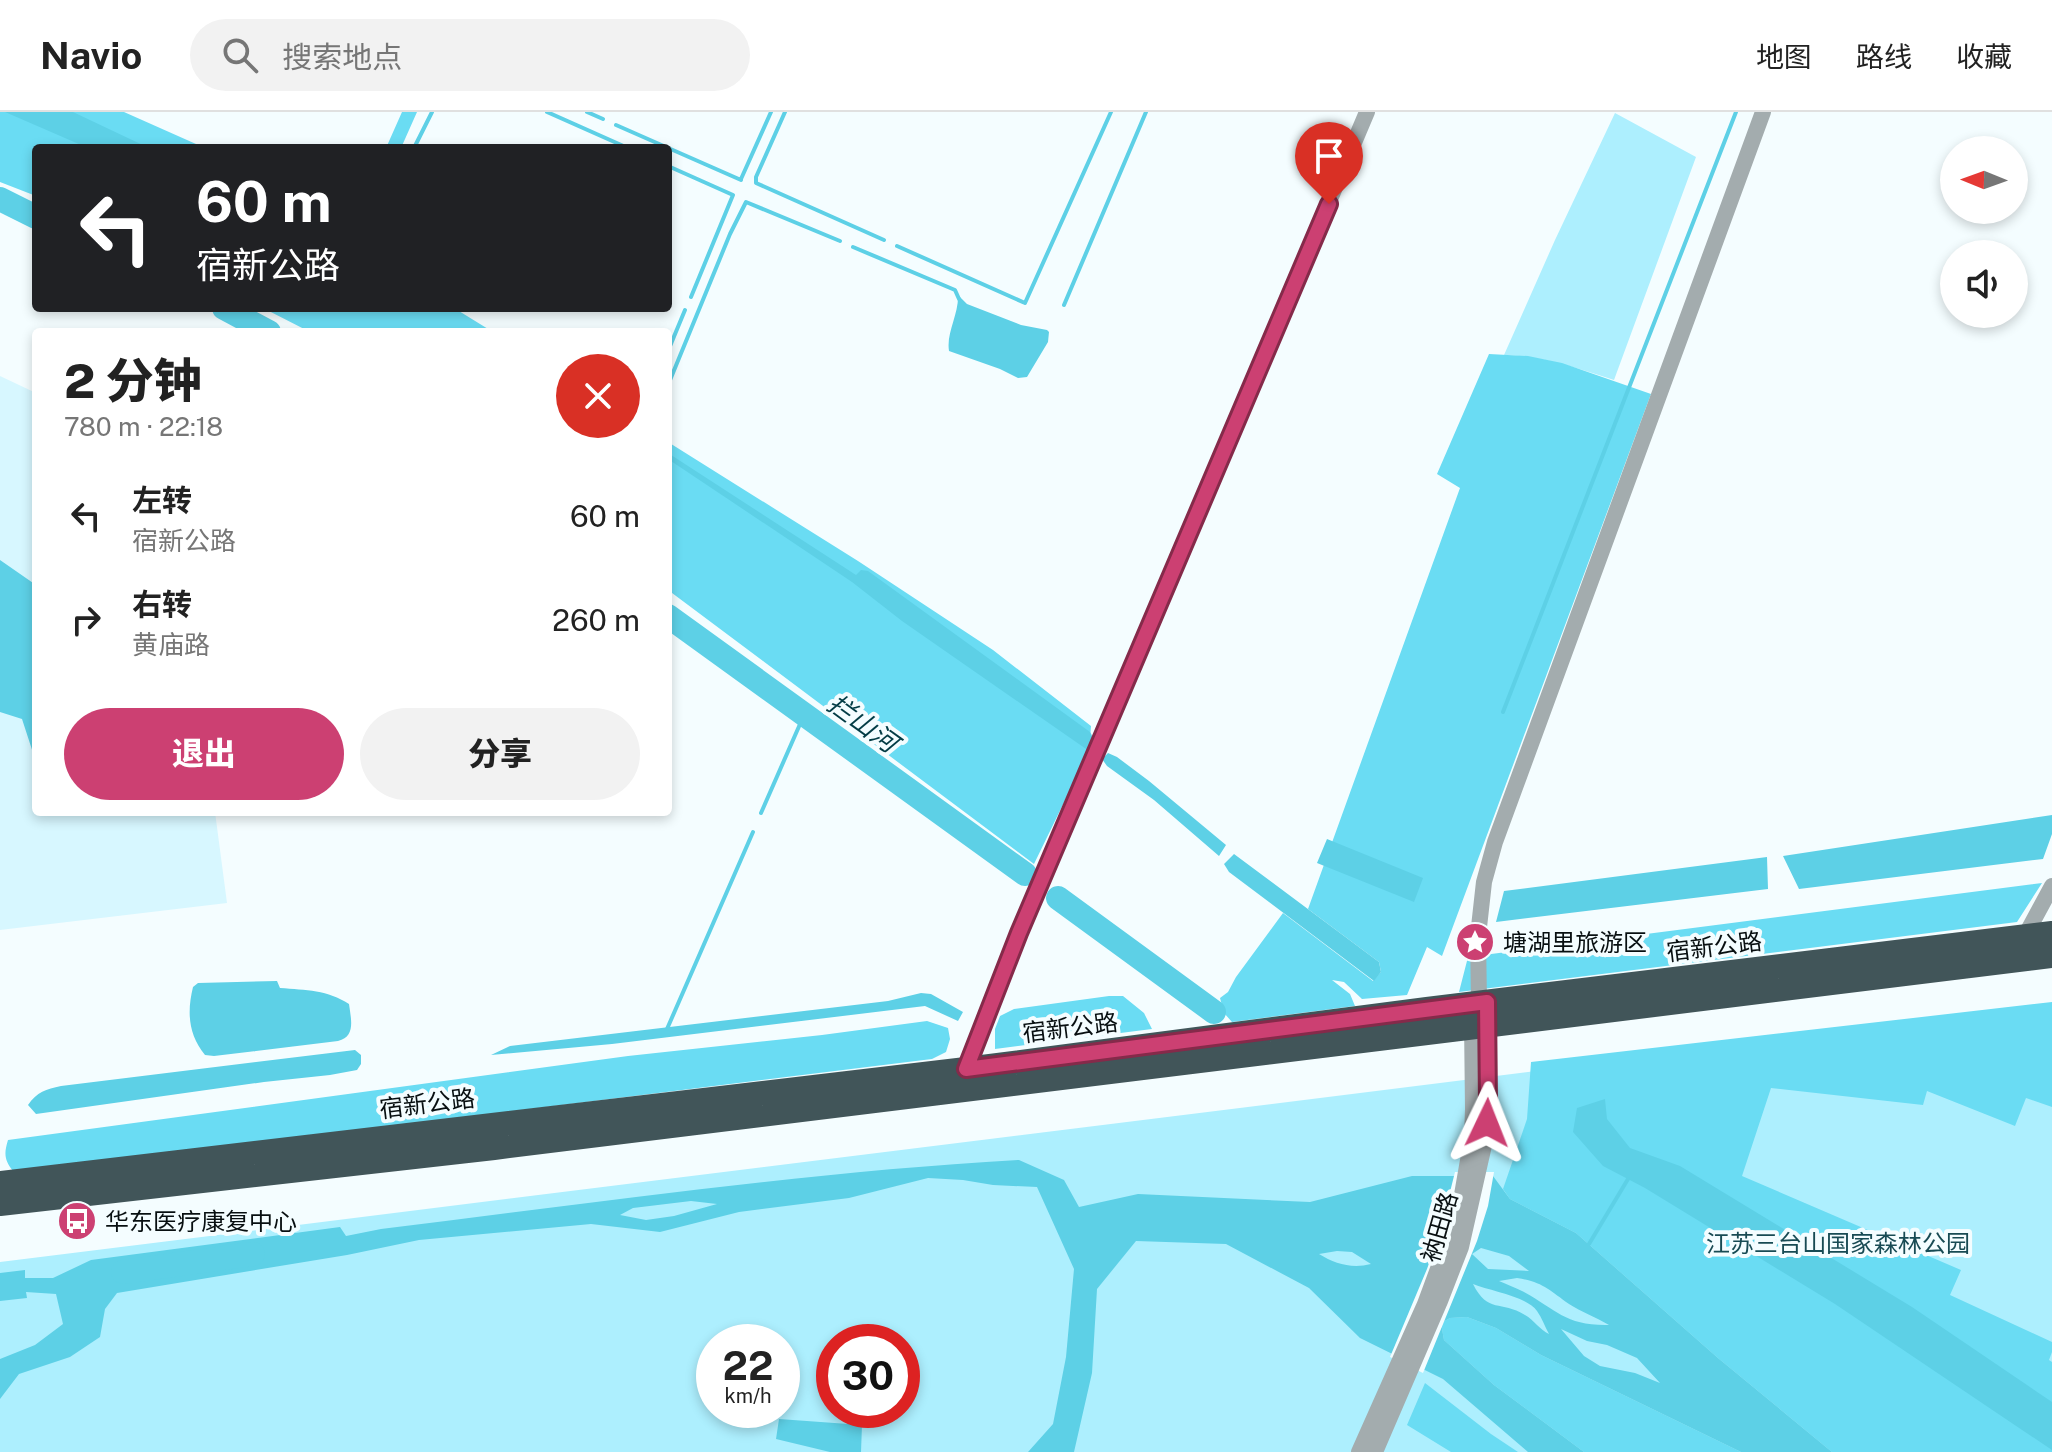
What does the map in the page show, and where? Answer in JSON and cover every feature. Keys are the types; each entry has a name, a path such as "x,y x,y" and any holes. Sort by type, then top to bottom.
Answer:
{"highway":[{"name":"宿新公路","path":"0,1204 509,1146 2052,933"},
{"name":"宿新公路","path":"0,1183 1479,1012 2052,956"}],"street":[{"path":"966,1069 1025,919 1367,112"},
{"name":"衲田路","path":"1375,1452 1459,1212 1478,1139 1473,1109 1480,922 1484,882 1495,842 1763,112"},
{"path":"2025,936 2052,886"},
{"name":"衲田路","path":"1359,1452 1403,1369"}],"shaded area":[{"path":"5,112 73,112 141,144 79,144"},
{"path":"958,295 967,304 1021,325 1049,332 1048,342 1027,377 1018,378 949,351"},
{"path":"0,376 32,391 32,816 216,816 227,903 0,930"},
{"path":"672,456 856,575 861,570 868,571 1090,732 1093,742 1089,751 902,621 852,582 672,462"},
{"path":"0,560 32,582 32,750 22,719 0,712"},
{"path":"1108,753 1149,781 1226,845 1219,856 1154,800 1107,766 1102,759"},
{"path":"2052,815 2052,834 2043,859 1799,889 1783,856"},
{"path":"1327,839 1423,878 1414,902 1317,863"},
{"path":"1234,854 1379,962 1381,972 1374,981 1229,872 1224,864"},
{"path":"1767,857 1768,889 1496,922 1504,891"},
{"path":"277,981 280,988 325,993 349,1004 351,1027 348,1036 338,1041 205,1055 195,1039 190,1022 193,987 198,983"},
{"path":"921,993 931,994 963,1012 958,1021 925,1006 612,1044 491,1055 510,1046 888,1001"},
{"path":"355,1050 361,1055 357,1070 330,1075 36,1114 28,1105 42,1092 61,1086"},
{"path":"1605,1099 1607,1119 1630,1148 1680,1166 1912,1307 2052,1402 2052,1450 1835,1304 1645,1188 1603,1166 1573,1132 1577,1108"},
{"path":"1019,1160 1064,1180 1079,1207 1138,1194 1310,1202 1412,1176 1493,1176 1510,1199 1576,1233 1718,1358 1832,1452 1741,1452 1541,1355 1496,1328 1467,1317 1450,1318 1441,1323 1444,1340 1494,1385 1584,1452 1528,1452 1443,1379 1360,1338 1309,1288 1226,1244 1136,1241 1097,1289 1092,1373 1074,1452 1028,1452 1053,1424 1066,1357 1074,1269 1037,1187 928,1178 849,1198 739,1212 660,1232 591,1224 419,1240 117,1293 105,1309 100,1337 70,1357 19,1374 0,1399 0,1359 35,1345 63,1324 56,1294 26,1292 27,1298 0,1301 0,1273 25,1270 25,1278 53,1278 91,1260 340,1227 346,1236 700,1189","holes":["691,1201 717,1204 646,1220 620,1215 633,1208","1481,1248 1509,1256 1529,1271 1488,1269 1472,1254","1352,1252 1371,1264 1350,1266 1319,1254","212,1253 229,1266 182,1275 155,1268 174,1256","1517,1278 1540,1284 1574,1307 1609,1325 1571,1320 1499,1281","1473,1284 1532,1306 1549,1334 1525,1315 1484,1299","1561,1329 1637,1358 1660,1383 1635,1373 1600,1366 1584,1356"]},
{"path":"800,1421 816,1422 816,1428 862,1428 861,1452 830,1452 776,1439 778,1428 800,1428"}],"green space":[{"path":"0,112 124,112 196,144 32,144 32,194 0,182"},
{"path":"402,112 417,112 403,144 388,144"},
{"path":"1615,113 1696,157 1614,380 1546,360 1504,355"},
{"path":"271,312 460,312 486,328 302,328"},
{"path":"1489,354 1528,356 1562,363 1651,394 1442,956 1427,947 1407,995 1362,999 1344,982 1332,980 1350,994 1355,1006 1232,1022 1224,1013 1220,998 1228,992 1283,913 1373,981 1381,972 1379,962 1308,909 1460,488 1437,474"},
{"path":"672,445 993,650 1091,726 1089,751 1034,864 672,593"},
{"path":"2042,883 2017,922 1459,992 1468,957"},
{"path":"1123,996 1144,1013 1152,1029 995,1049 995,1029 1000,1016 1014,1009"},
{"path":"2052,1002 2052,1107 2026,1098 2015,1126 1927,1091 1923,1105 1771,1088 1742,1176 1961,1270 1950,1295 2052,1342 2049,1360 2052,1362 2052,1452 1832,1452 1718,1358 1576,1233 1510,1199 1503,1189 1527,1119 1531,1062"},
{"name":"江苏三台山国家森林公园","path":"2052,1007 2052,1452 0,1452 0,1262"},
{"path":"927,1021 948,1028 950,1039 946,1052 932,1059 30,1171 13,1171 6,1156 8,1140 628,1056"},
{"path":"1467,1317 1496,1328 1541,1355 1741,1452 1584,1452 1494,1385 1444,1340 1441,1323 1450,1318"},
{"path":"1425,1383 1518,1452 1451,1452 1407,1425"}],"pier":[{"path":"1455,1172 1494,1172 1477,1241 1423,1373 1390,1357 1440,1232"}],"waterway":[{"path":"416,144 432,112"},
{"path":"547,112 619,144"},
{"path":"587,112 603,119"},
{"path":"741,179 771,112"},
{"path":"785,112 756,183 884,240"},
{"path":"897,246 1025,303 1111,112"},
{"path":"1064,305 1146,112"},
{"path":"1503,712 1736,112"},
{"path":"616,125 659,144"},
{"path":"672,150 741,180"},
{"path":"672,168 733,195 691,297"},
{"name":"拦山河","path":"0,199 32,215"},
{"path":"672,375 746,202 840,241"},
{"path":"853,247 955,290 959,299"},
{"path":"672,341 685,310"},
{"name":"拦山河","path":"232,312 262,328"},
{"name":"拦山河","path":"672,619 1025,874"},
{"path":"761,813 804,715"},
{"path":"667,1029 753,832"},
{"name":"拦山河","path":"1058,898 1214,1012"},
{"path":"1589,1244 1628,1179"},
{"path":"123,1272 253,1254"}],"place":[{"name":"塘湖里旅游区","path":"1475,942"},
{"name":"华东医疗康复中心","path":"77,1221"}],"route":[{"path":"1329,204 1019,933 966,1069 1487,1002 1487,1123"}]}
